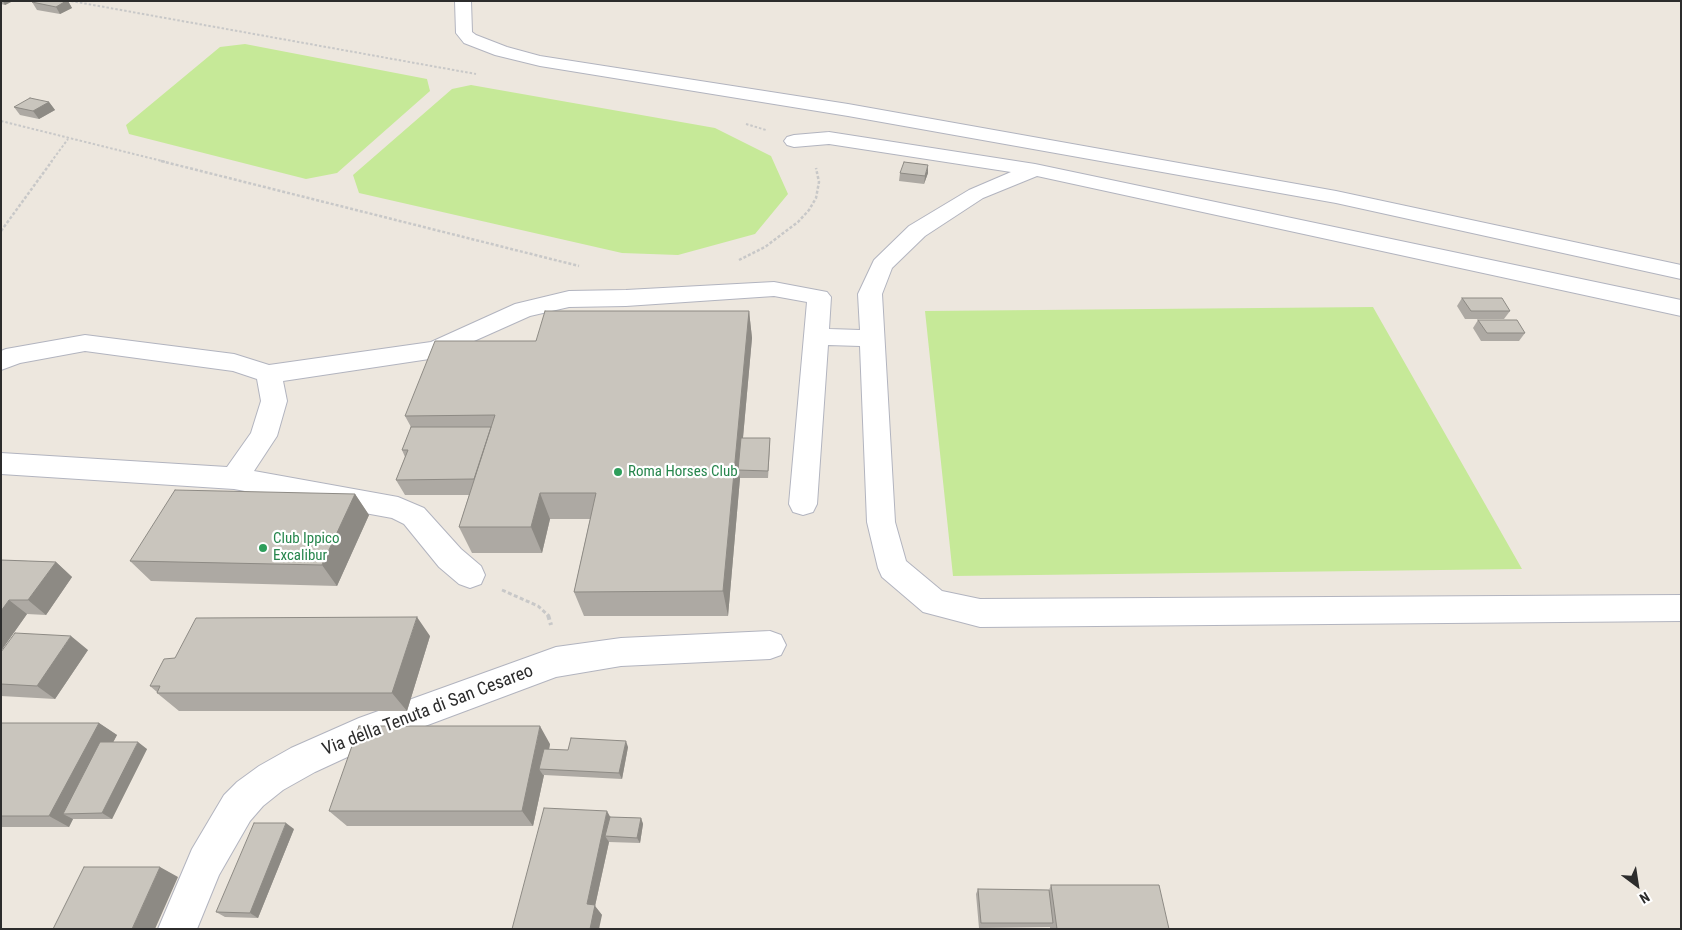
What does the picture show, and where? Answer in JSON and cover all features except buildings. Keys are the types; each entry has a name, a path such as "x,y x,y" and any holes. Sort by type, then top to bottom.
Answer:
{"street":[{"path":"463,1 464,32 470,39 540,61 848,110 1336,197 1681,272"},
{"path":"794,141 829,138 1035,170 1681,308"},
{"path":"1035,170 976,194 917,231 882,265 870,294 881,522 893,568 934,603 980,613 1681,608"},
{"path":"1,361 15,355 85,344 234,363 269,374 436,350 523,310 569,299 626,298 774,289 819,297 803,504"},
{"path":"816,337 872,338"},
{"path":"234,478 264,436 274,400 269,374"},
{"path":"1,463 234,478 398,508 414,516 450,558 470,575"},
{"name":"Via della Tenuta di San Cesareo","path":"177,929 205,862 237,808 250,794 271,778 303,760 359,734 556,662 621,652 770,645"}],"path":[{"path":"71,1 480,75"},
{"path":"1,121 583,267"},
{"path":"734,263 765,247 798,222 816,198 818,172 808,152 794,141 742,124"},
{"path":"1,231 68,139"},
{"path":"470,575 538,606 549,616 553,630 556,662"}],"green space":[{"path":"245,44 427,79 430,91 337,173 306,179 129,134 126,125 220,47"},
{"path":"471,85 715,128 771,156 788,194 755,234 678,255 622,253 359,193 353,175 452,89"},
{"path":"1373,307 1522,569 953,576 925,311"}],"place":[{"name":"Roma Horses Club","path":"618,472"},
{"name":"Club Ippico Excalibur","path":"263,548"}]}
